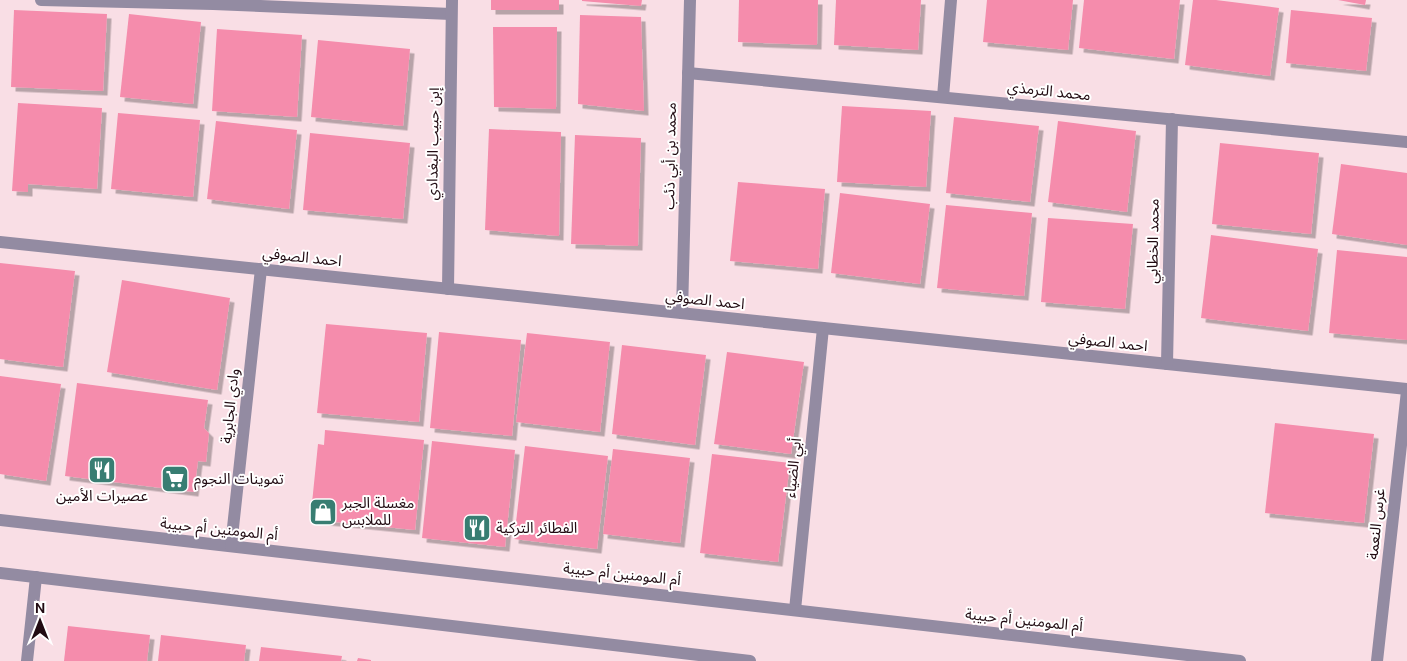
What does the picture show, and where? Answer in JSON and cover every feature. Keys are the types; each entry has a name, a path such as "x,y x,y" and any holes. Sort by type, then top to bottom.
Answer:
{"street":[{"path":"41,0 213,2 452,14"},
{"name":"إبن حبيب البغدادي","path":"448,289 452,0"},
{"name":"محمد بن أبي ذئب","path":"682,314 690,0"},
{"path":"943,98 950,0"},
{"name":"محمد الترمذي","path":"688,73 1407,142"},
{"name":"محمد الخطابي","path":"1168,364 1172,120"},
{"name":"احمد الصوفي","path":"0,242 1407,390"},
{"name":"وادي الجابرية","path":"231,546 261,269"},
{"name":"أبي الضياء","path":"795,610 823,328"},
{"name":"غرس النعمة","path":"1377,661 1407,390"},
{"name":"أم المومنين أم حبيبة","path":"0,520 1240,661"},
{"path":"0,573 677,657 750,661"},
{"path":"27,661 36,577"}],"building":[{"path":"491,0 559,0 559,10 491,10"},
{"path":"582,0 642,0 641,6"},
{"path":"739,0 818,0 817,45 738,42"},
{"path":"836,0 921,0 918,50 834,45"},
{"path":"987,0 1073,0 1068,50 983,42"},
{"path":"1084,0 1180,0 1174,59 1079,48"},
{"path":"1193,0 1216,0 1279,8 1270,76 1185,65"},
{"path":"1338,0 1366,0 1365,5"},
{"path":"14,10 107,14 103,91 11,87"},
{"path":"1291,10 1372,18 1366,71 1286,63"},
{"path":"129,14 201,22 193,104 120,97"},
{"path":"580,15 641,17 644,111 578,104"},
{"path":"493,27 557,27 556,109 494,107"},
{"path":"217,29 302,35 297,117 212,111"},
{"path":"318,40 410,49 403,126 311,117"},
{"path":"18,103 102,108 97,189 28,184 28,192 12,191"},
{"path":"842,106 931,111 926,187 837,182"},
{"path":"118,113 200,120 193,197 111,189"},
{"path":"954,117 1039,126 1030,202 946,193"},
{"path":"216,121 297,130 289,209 207,199"},
{"path":"1058,121 1136,131 1127,212 1048,202"},
{"path":"489,129 561,132 559,236 485,230"},
{"path":"310,133 410,143 403,219 303,210"},
{"path":"575,135 641,138 638,246 571,244"},
{"path":"1220,143 1319,153 1311,234 1212,224"},
{"path":"1341,164 1407,173 1407,245 1332,234"},
{"path":"738,182 825,189 818,269 730,261"},
{"path":"840,193 930,204 920,284 831,273"},
{"path":"946,205 1032,213 1024,296 937,288"},
{"path":"1048,218 1133,224 1125,309 1041,302"},
{"path":"1211,235 1318,249 1308,331 1201,318"},
{"path":"1337,250 1407,257 1407,340 1329,333"},
{"path":"0,263 75,271 63,367 0,359"},
{"path":"122,280 230,298 217,390 107,372"},
{"path":"326,324 427,333 419,422 317,413"},
{"path":"439,332 521,340 512,436 430,428"},
{"path":"527,333 610,342 600,432 516,422"},
{"path":"622,345 706,355 695,445 612,434"},
{"path":"727,352 804,362 791,454 714,444"},
{"path":"0,376 61,384 46,481 0,474"},
{"path":"77,383 208,400 204,428 209,433 206,462 198,461 194,492 65,476"},
{"path":"1275,423 1374,434 1364,523 1265,513"},
{"path":"325,430 424,440 415,530 316,520 318,504 312,503 318,444 324,445"},
{"path":"432,441 515,450 505,547 422,538"},
{"path":"525,446 608,456 597,549 514,539"},
{"path":"613,449 690,458 680,543 603,534"},
{"path":"712,454 790,463 778,562 700,553"},
{"path":"68,626 150,635 147,661 64,661"},
{"path":"161,635 246,645 244,661 158,661"},
{"path":"261,647 342,656 341,661 259,661"},
{"path":"358,658 371,660 371,661 357,661"}],"place":[{"name":"عصيرات الأمين","path":"102,470"},
{"name":"تموينات النجوم","path":"175,479"},
{"name":"مغسلة الجبر للملابس","path":"323,512"},
{"name":"الفطائر التركية","path":"477,528"}]}
